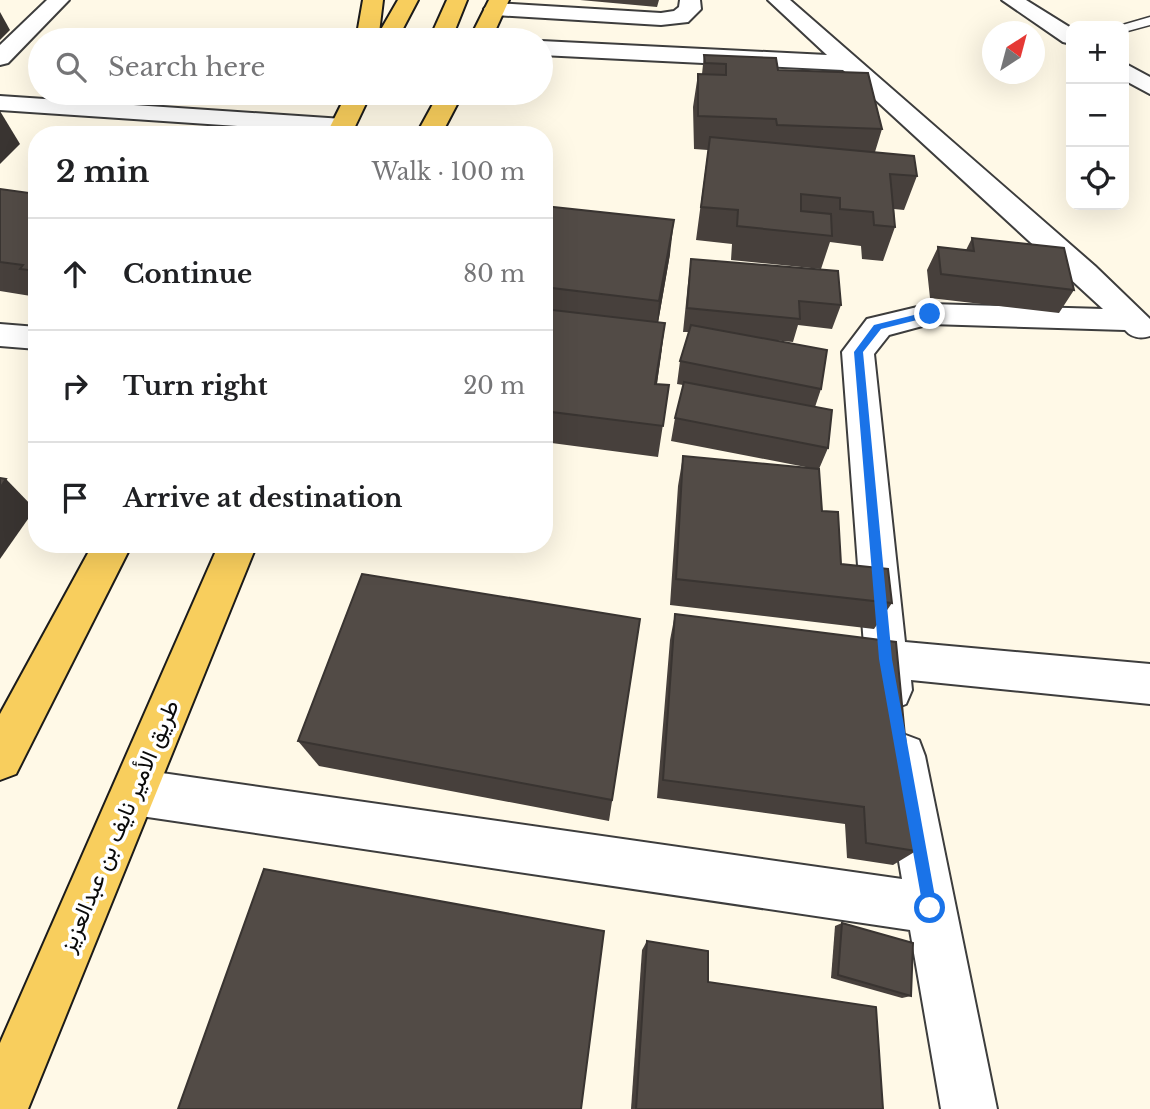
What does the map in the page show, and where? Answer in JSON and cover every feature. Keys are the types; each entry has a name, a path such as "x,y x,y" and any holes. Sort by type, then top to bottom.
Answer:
{"main road":[{"path":"369,28 373,0"},
{"path":"393,28 408,0"},
{"path":"445,28 457,0"},
{"path":"486,28 497,4"},
{"path":"342,126 353,105"},
{"path":"433,126 445,105"},
{"path":"0,758 108,553"},
{"name":"طريق الأمير نايف بن عبدالعزيز","path":"0,1108 234,553"}],"street":[{"path":"31,28 59,0"},
{"path":"497,4 661,19 680,16 690,9 690,0"},
{"path":"778,0 1085,273 1141,328"},
{"path":"1012,0 1066,34"},
{"path":"0,58 28,30"},
{"path":"553,49 849,63"},
{"path":"1129,73 1150,87"},
{"path":"0,103 290,126"},
{"path":"968,1109 886,659 858,352 877,327 930,314 1141,328"},
{"path":"0,335 28,337"},
{"path":"886,659 1150,684"},
{"path":"134,792 930,908"}],"lane":[{"path":"1129,27 1150,21"}],"building":[{"path":"704,55 776,58 778,70 868,73 882,129 777,125 776,119 698,116 698,74 726,75 726,64 705,63"},
{"path":"710,137 914,156 917,176 890,174 895,227 874,225 873,212 840,209 840,198 801,194 801,211 831,214 832,236 737,226 738,210 701,207"},
{"path":"0,189 28,193 28,270 20,269 23,265 0,262"},
{"path":"553,207 674,220 659,301 553,288"},
{"path":"972,238 1064,248 1074,290 941,274 938,247 974,251"},
{"path":"691,259 838,271 841,305 799,301 800,319 687,308"},
{"path":"553,310 665,323 655,384 669,385 663,426 553,412"},
{"path":"691,325 827,350 821,389 680,361"},
{"path":"684,382 832,410 828,448 675,418"},
{"path":"683,456 819,469 822,511 838,512 841,564 888,569 892,603 676,579"},
{"path":"362,574 640,619 612,800 298,741"},
{"path":"675,614 896,642 916,851 866,843 864,807 663,780"},
{"path":"264,869 604,931 581,1109 178,1109"},
{"path":"842,923 913,943 911,996 838,975"},
{"path":"647,941 708,951 708,982 876,1007 883,1109 636,1109"}],"route":[{"path":"930,314 877,327 858,352 886,659 930,908"}]}
